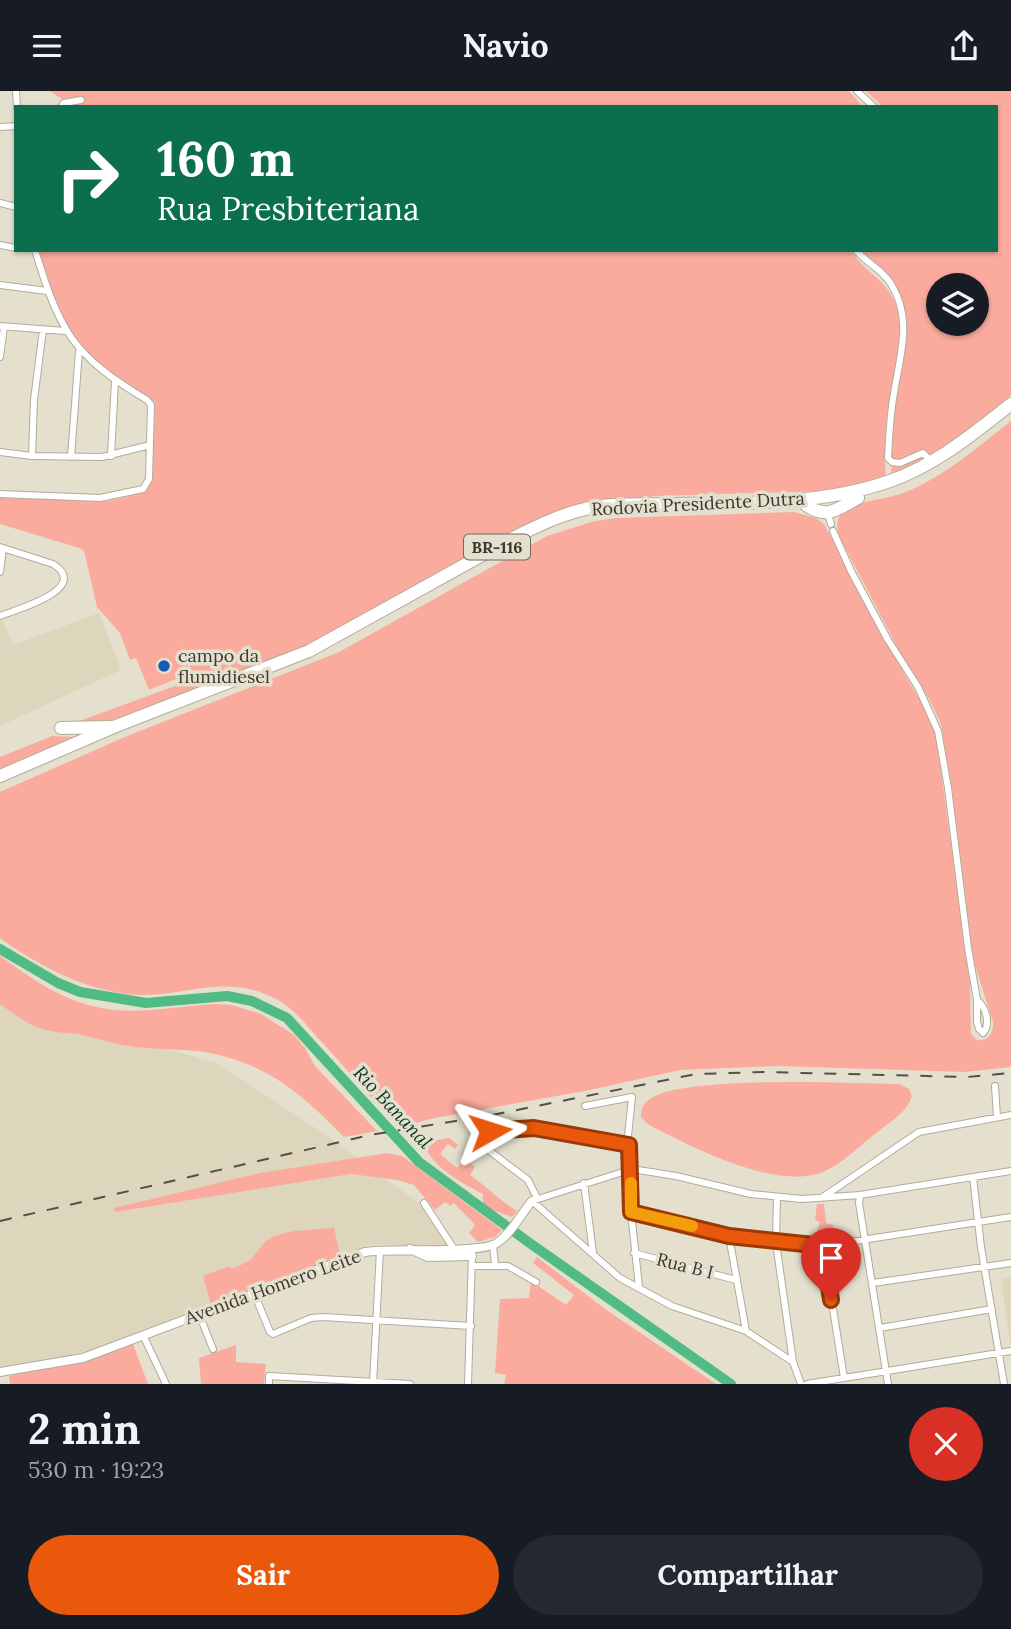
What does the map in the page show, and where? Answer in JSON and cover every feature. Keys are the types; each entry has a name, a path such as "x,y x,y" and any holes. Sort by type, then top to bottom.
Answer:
{"highway":[{"path":"988,423 1011,397"},
{"name":"Rodovia Presidente Dutra","path":"0,776 116,726 309,651 550,520 579,510 614,505 805,499 872,487 932,462 1011,404"},
{"name":"Rodovia Presidente Dutra","path":"0,785 91,745 328,650 512,547 569,522 619,512 806,506 858,498 897,487 925,474 951,459 1011,413"},
{"path":"806,506 830,523 858,498"},
{"path":"61,727 116,726"}],"street":[{"path":"858,91 872,105"},
{"path":"62,105 81,100"},
{"path":"0,494 100,498 144,489 148,481 151,405 79,351 65,331 47,291 36,252"},
{"path":"858,252 889,281 900,302 903,316 903,342 890,423 888,458 892,462 900,463 923,453 932,462"},
{"path":"0,285 47,291"},
{"path":"0,357 2,326 65,331"},
{"path":"32,456 34,400 43,330"},
{"path":"71,457 79,351"},
{"path":"111,456 116,380"},
{"path":"0,452 32,456 111,456 150,445"},
{"path":"830,523 851,571 921,694 938,731 977,1000"},
{"path":"0,572 1,548 53,564 62,571 63,579 60,588 53,595 0,616"},
{"path":"995,1086 997,1117"},
{"path":"585,1106 632,1097 629,1145 632,1168 631,1212 639,1287"},
{"path":"822,1198 919,1132 1011,1115"},
{"path":"629,1145 520,1127 485,1133 481,1140 483,1146 528,1180 535,1199 616,1276 672,1306 746,1331 793,1362"},
{"path":"495,1264 493,1246 503,1238 535,1199 632,1168 777,1198 860,1195 1011,1171"},
{"path":"973,1177 977,1222 1004,1384"},
{"path":"584,1183 593,1253"},
{"path":"860,1195 859,1203 888,1384"},
{"path":"777,1198 776,1242 793,1362 801,1384"},
{"path":"424,1203 454,1249"},
{"path":"631,1212 729,1236 823,1246 1011,1217"},
{"path":"729,1236 746,1331"},
{"name":"Avenida Homero Leite","path":"0,1372 83,1358 333,1263 380,1250 454,1249 472,1257 493,1246"},
{"path":"823,1246 844,1378"},
{"path":"410,1249 423,1257 472,1257 513,1268 536,1282"},
{"path":"373,1383 380,1250"},
{"name":"Rua B I","path":"634,1253 736,1280"},
{"path":"468,1384 472,1257"},
{"path":"873,1283 1011,1263"},
{"path":"254,1293 271,1333 275,1334 303,1321 323,1317 471,1325"},
{"path":"880,1328 992,1309"},
{"path":"199,1314 213,1349"},
{"path":"728,1324 743,1314"},
{"path":"143,1335 166,1384"},
{"path":"807,1384 1011,1351"},
{"path":"269,1384 269,1376 410,1384"}],"shaded area":[{"path":"50,91 849,91 861,105 67,105 82,97 62,99"},
{"path":"866,91 1011,91 1011,395 998,409 950,446 891,477 894,415 906,346 907,322 895,285 864,252 998,252 998,105 881,105"},
{"path":"38,252 852,252 889,291 898,312 899,356 887,414 886,479 826,491 658,496 603,501 480,551 404,591 320,641 229,676 204,675 194,678 179,640 191,673 149,690 136,658 130,660 120,633 97,607 84,551 0,524 0,498 108,501 143,493 152,482 155,402 84,350 67,328 55,303"},
{"path":"1011,421 1011,1067 965,1072 778,1066 680,1070 400,1127 297,1015 274,998 240,987 142,995 104,990 49,969 0,938 0,792 127,736 339,652 547,536 595,521 617,518 794,512 816,518 824,524 893,655 923,705 936,735 970,984 971,1034 977,1040 984,1040 991,1033 993,1022 972,956 941,724 841,540 837,524 841,514 853,506 897,495 928,481 957,463"},
{"path":"99,613 121,670 0,726 0,620 13,645"},
{"path":"202,676 226,677 101,724 74,723"},
{"path":"52,736 78,737 0,770 0,757"},
{"path":"0,956 54,991 99,1008 141,1010 218,1004 232,1005 261,1014 294,1035 315,1066 377,1131 344,1137 313,1107 282,1083 247,1064 227,1057 198,1051 129,1046 30,1024 0,1004"},
{"path":"0,1002 217,1063 326,1135 419,1203 447,1246 369,1245 111,1343 53,1361 0,1368"},
{"path":"727,1084 899,1084 909,1089 912,1096 902,1113 843,1160 830,1169 807,1176 788,1176 746,1168 656,1129 641,1117 643,1106 648,1101 662,1093 681,1089"},
{"path":"449,1138 458,1145 455,1149 448,1144 440,1154 457,1168 465,1159 475,1167 470,1175 517,1211 512,1217 483,1207 483,1194 448,1173 432,1158 425,1142"},
{"path":"387,1153 402,1156 502,1230 495,1237 478,1242 469,1233 475,1225 454,1203 450,1206 445,1202 435,1210 414,1185 351,1174 115,1212 114,1208 260,1173"},
{"path":"817,1204 824,1204 826,1223 833,1225 834,1239 813,1242 820,1222 815,1220"},
{"path":"334,1227 340,1256 211,1305 203,1276 246,1262 266,1241 277,1235"},
{"path":"537,1257 605,1309 716,1384 504,1384 506,1375 495,1373 500,1299 529,1298 531,1281 566,1305 574,1295 533,1263"},
{"path":"1011,1277 1011,1344 1010,1344 1001,1279"},
{"path":"133,1344 148,1384 10,1384 9,1376 96,1358"},
{"path":"236,1345 236,1362 266,1364 264,1384 201,1384 199,1358"}],"waterway":[{"name":"Rio Bananal","path":"0,949 58,983 80,992 146,1003 227,996 252,1001 287,1018 419,1162 731,1384"}],"railway":[{"path":"0,1221 370,1135 492,1115 696,1074 765,1072 967,1077 1011,1073"}],"slow traffic":[{"path":"631,1183 631,1212 692,1226"}],"place":[{"name":"campo da flumidiesel","path":"164,666"}],"route":[{"path":"490,1131 534,1128 629,1145 632,1168 631,1212 729,1236 823,1246 831,1300"}]}
